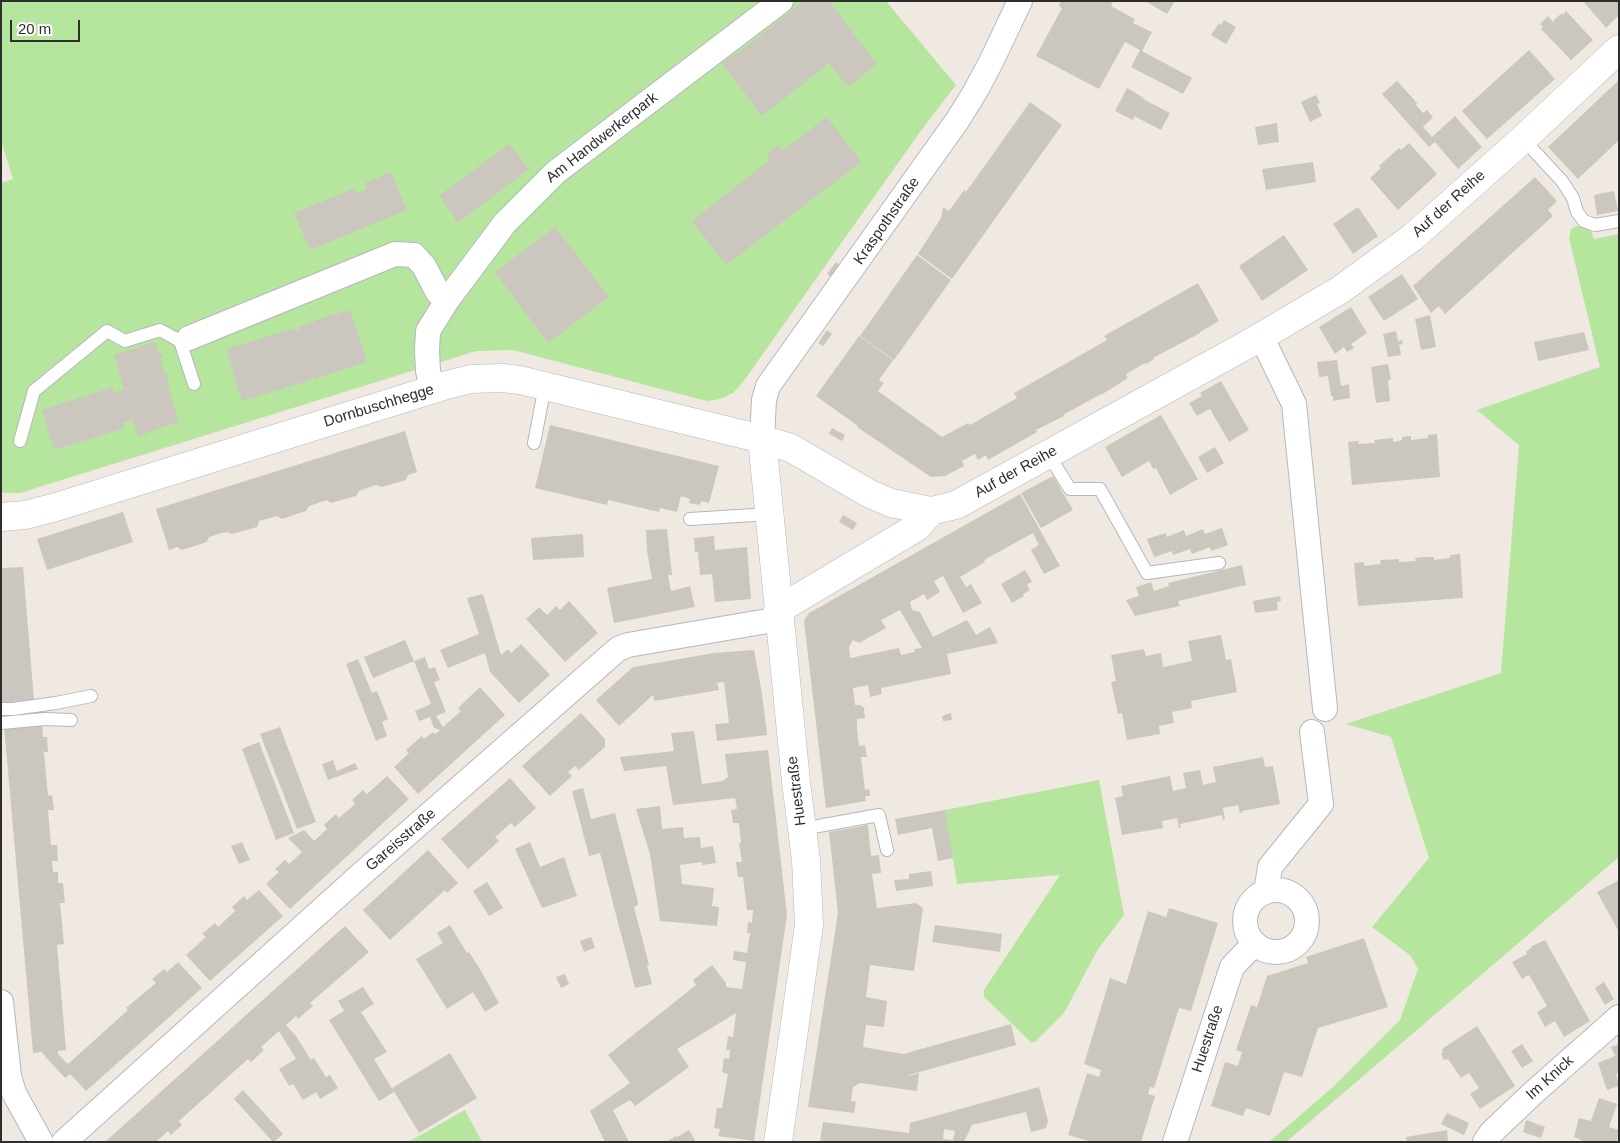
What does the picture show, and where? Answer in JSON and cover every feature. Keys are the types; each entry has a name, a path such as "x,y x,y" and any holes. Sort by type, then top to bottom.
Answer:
{"main road":[{"name":"Auf der Reihe","path":"762,439 791,448 868,493 891,503 931,511 956,504 1261,336 1340,290 1413,237 1619,48"},
{"name":"Dornbuschhegge","path":"1,517 25,515 56,507 471,379 520,380 762,439"},
{"name":"Huestraße","path":"762,439 806,860 808,925 778,1142"},
{"path":"779,614 916,527 931,511"}],"street":[{"name":"Am Handwerkerpark","path":"432,390 428,370 428,331 448,299 505,223 556,172 781,1"},
{"name":"Kraspothstraße","path":"762,439 764,400 768,386 957,121 979,85 1020,1"},
{"path":"185,340 395,254 414,256 424,266 438,293 448,299"},
{"path":"1261,336 1294,404 1325,709"},
{"name":"Gareisstraße","path":"64,1142 351,884 618,649 628,645 779,614"},
{"path":"1266,892 1270,867 1320,804 1312,732"},
{"path":"1285,891 1294,896 1305,910 1306,930 1297,944 1284,952 1263,950 1254,944 1245,928 1246,910 1251,902 1266,892 1285,891"},
{"name":"Huestraße","path":"1175,1142 1232,968 1254,944"},
{"path":"1,1002 9,1076 14,1093 41,1142"},
{"name":"Im Knick","path":"1485,1142 1491,1133 1532,1094 1619,1017"}],"lane":[{"path":"1522,139 1562,181 1584,221 1595,225 1619,221"},
{"path":"20,441 34,391 107,331 125,341 160,330 185,340 194,384"},
{"path":"534,443 545,386"},
{"path":"1048,454 1070,489 1100,489 1147,573 1219,563"},
{"path":"690,519 770,514"},
{"path":"1,708 13,709 91,696"},
{"path":"1,723 45,719 71,720"},
{"path":"802,829 879,815 887,850"}],"green space":[{"path":"1,1 886,1 956,85 920,132 743,382 733,393 720,399 708,401 695,398 513,350 476,351 20,493 7,493 1,492 1,183 13,179 1,140"},
{"path":"1576,226 1589,227 1594,239 1619,234 1619,857 1286,1142 1269,1142 1333,1087 1400,1020 1418,969 1410,955 1372,927 1429,858 1391,737 1346,724 1501,673 1519,445 1477,410 1600,367 1569,238 1571,229"},
{"path":"1099,780 1124,915 1098,949 1064,1013 1032,1043 984,997 984,990 1060,875 957,884 945,810"},
{"path":"465,1110 482,1142 408,1142"}],"building":[{"path":"804,1 829,1 877,64 848,87 830,64 828,64 762,116 722,63"},
{"path":"1061,1 1113,1 1111,6 1135,19 1133,23 1152,32 1142,51 1192,78 1183,94 1131,67 1140,50 1125,42 1099,89 1036,56 1062,8 1059,6"},
{"path":"1145,1 1175,1 1167,14"},
{"path":"1583,1 1619,1 1619,15 1606,28"},
{"path":"1566,11 1593,40 1571,60 1541,29 1543,27 1540,24 1548,16 1554,23 1554,20"},
{"path":"1224,20 1236,27 1226,44 1211,35 1219,23 1221,25"},
{"path":"1529,50 1555,79 1487,139 1462,111"},
{"path":"1619,80 1619,140 1578,179 1548,147"},
{"path":"1397,81 1417,103 1416,105 1423,113 1427,110 1433,117 1423,127 1432,137 1455,116 1482,147 1458,169 1435,142 1429,147 1382,94"},
{"path":"1127,88 1170,113 1161,130 1134,116 1133,120 1115,111"},
{"path":"1316,95 1320,103 1317,104 1322,116 1310,122 1301,102"},
{"path":"1030,102 1062,125 952,279 918,254 941,218 943,207 949,211 964,190 966,192"},
{"path":"827,117 861,162 726,265 692,221 770,160 766,155 778,145 782,151"},
{"path":"1277,123 1279,142 1258,145 1255,127"},
{"path":"1409,143 1437,174 1398,210 1370,178 1381,168 1379,166 1399,148 1401,150"},
{"path":"509,144 529,169 458,223 439,196"},
{"path":"1313,162 1316,182 1266,190 1262,169"},
{"path":"391,172 407,210 310,250 294,213 355,188 357,194 367,189 365,183"},
{"path":"1535,177 1557,201 1548,210 1553,216 1445,314 1439,306 1431,313 1413,286"},
{"path":"1614,191 1618,211 1597,215 1594,195"},
{"path":"1358,207 1378,236 1353,254 1333,224"},
{"path":"555,227 609,297 548,343 495,272"},
{"path":"1284,235 1308,270 1262,301 1239,266"},
{"path":"917,255 951,280 894,360 860,336"},
{"path":"836,262 840,266 831,277 827,274"},
{"path":"1402,274 1418,299 1384,321 1368,297"},
{"path":"1198,283 1219,321 1126,374 1128,378 1101,395 1036,430 1037,432 988,460 986,455 978,460 975,454 962,461 964,466 945,476 931,477 857,427 816,396 859,336 893,360 879,380 884,383 878,391 942,437 968,423 970,425 1017,398 1014,393 1107,340 1104,336"},
{"path":"1351,307 1367,333 1351,344 1354,348 1347,352 1344,347 1335,354 1319,327"},
{"path":"350,310 367,362 315,379 314,376 310,377 311,380 242,401 226,349 295,328 296,331 299,330 298,327 315,320"},
{"path":"1430,315 1436,347 1421,350 1415,319"},
{"path":"827,330 832,334 823,346 818,343"},
{"path":"1396,331 1398,341 1402,340 1403,344 1399,345 1401,355 1388,357 1383,334"},
{"path":"1584,332 1589,350 1538,361 1534,342"},
{"path":"155,342 158,352 163,355 161,360 164,372 169,376 167,381 179,422 138,436 133,420 123,423 125,428 54,450 42,410 112,387 114,393 124,389 114,355"},
{"path":"1337,360 1341,386 1349,384 1350,398 1333,401 1328,376 1319,377 1317,362"},
{"path":"1388,364 1391,380 1388,380 1390,401 1376,403 1371,367"},
{"path":"1221,381 1249,430 1229,442 1210,409 1197,416 1189,403 1202,396 1200,393"},
{"path":"1161,415 1198,479 1170,495 1156,468 1153,469 1149,461 1122,477 1105,447"},
{"path":"550,425 719,466 709,503 701,501 700,505 689,503 690,499 681,496 677,512 660,508 659,512 608,500 607,505 535,488"},
{"path":"832,428 845,435 842,441 829,434"},
{"path":"405,431 417,472 408,475 406,480 382,487 376,485 359,491 356,496 331,503 327,500 309,506 306,511 282,519 277,516 259,521 257,527 232,534 227,532 218,534 209,537 207,542 182,550 177,547 169,550 156,509"},
{"path":"1437,434 1440,477 1352,485 1348,442 1359,441 1358,444 1375,443 1374,440 1393,438 1393,442 1402,440 1402,437 1411,436 1411,440 1428,438 1428,435"},
{"path":"1215,447 1224,463 1207,473 1198,457"},
{"path":"1053,476 1073,510 1041,528 1021,493"},
{"path":"1020,494 1060,566 1044,574 1031,550 1039,545 1033,533 984,560 985,562 960,577 966,587 971,584 982,603 963,613 943,576 934,581 940,592 927,600 924,594 910,602 912,610 920,612 933,637 967,620 976,635 990,627 998,643 947,654 951,674 881,688 882,694 870,697 868,685 853,688 855,705 860,705 864,708 865,718 857,719 857,728 859,746 865,745 867,757 861,757 865,790 869,789 870,796 865,796 866,801 826,808 804,621 809,613","holes":["900,610 922,648 914,649 915,652 901,655 899,648 850,658 849,647 853,640 859,643 886,628 881,620"]},
{"path":"123,512 133,542 47,570 37,539"},
{"path":"843,515 857,523 853,530 839,522"},
{"path":"1222,528 1228,545 1211,551 1210,547 1192,554 1190,549 1173,555 1172,551 1154,557 1147,539 1166,533 1167,537 1184,530 1186,536 1203,529 1205,534"},
{"path":"667,529 672,575 668,575 671,591 690,586 695,607 614,623 607,588 652,579 647,551 646,530"},
{"path":"583,534 584,557 533,560 531,538"},
{"path":"714,536 715,550 747,547 751,599 715,602 712,574 700,575 698,552 695,552 694,538"},
{"path":"1460,554 1463,598 1358,606 1354,563 1364,562 1364,566 1381,564 1380,560 1399,559 1399,562 1416,561 1415,558 1434,557 1434,560 1450,558 1450,555"},
{"path":"1242,565 1246,585 1178,601 1180,606 1135,616 1126,600 1139,596 1136,587 1151,582 1154,591 1169,586 1168,583"},
{"path":"23,567 34,700 2,703 1,568"},
{"path":"1025,570 1032,582 1027,584 1030,590 1012,603 1001,584"},
{"path":"483,594 501,655 508,649 511,653 521,644 550,675 519,703 490,672 485,653 448,668 440,650 479,634 467,598"},
{"path":"1280,596 1281,601 1277,602 1278,610 1255,613 1253,601"},
{"path":"569,601 598,633 565,662 526,619 539,607 547,615 556,606 560,610"},
{"path":"1221,635 1226,660 1231,659 1237,692 1191,701 1192,708 1172,712 1174,723 1159,726 1160,734 1127,740 1122,713 1118,714 1111,682 1116,681 1111,655 1144,649 1146,656 1161,653 1163,667 1192,661 1188,641"},
{"path":"405,640 414,661 373,678 364,657"},
{"path":"754,650 767,735 717,741 715,724 729,723 724,682 717,683 719,690 654,701 653,695 619,726 596,700 633,667 714,653"},
{"path":"425,657 429,669 435,667 440,680 434,682 446,712 436,716 443,727 461,711 458,708 480,687 505,715 418,794 394,767 409,753 406,750 422,736 424,739 433,732 435,734 440,730 434,728 430,717 419,721 415,711 431,704 414,661"},
{"path":"358,659 372,693 377,691 388,719 382,722 387,736 376,741 346,664"},
{"path":"581,713 605,739 605,747 579,770 575,766 568,772 572,776 550,796 522,766"},
{"path":"951,713 952,720 943,721 942,716"},
{"path":"42,723 43,737 47,737 48,752 44,752 48,796 52,795 54,810 48,810 51,845 57,845 58,861 52,861 53,872 58,872 58,883 63,883 65,903 60,903 64,944 57,945 66,1050 58,1051 58,1054 68,1064 128,1010 126,1008 156,983 152,979 164,969 167,972 178,962 202,988 86,1091 70,1074 65,1078 42,1052 33,1053 4,726"},
{"path":"280,727 316,822 297,829 260,734"},
{"path":"694,731 702,784 723,781 728,777 725,754 768,750 787,915 754,1141 718,1136 720,1129 714,1128 717,1108 722,1108 728,1074 722,1072 724,1058 729,1059 730,1050 726,1050 728,1036 733,1037 736,1013 677,1049 689,1067 635,1106 630,1100 613,1110 629,1142 605,1142 590,1111 630,1083 608,1055 696,985 693,980 712,965 726,983 726,987 742,989 746,962 733,960 734,951 747,953 750,933 747,933 748,922 752,923 753,910 747,910 743,877 738,877 736,862 742,862 739,843 741,843 739,823 733,823 731,810 737,809 735,798 673,805 666,766 624,771 620,757 674,751 671,733"},
{"path":"259,742 294,833 276,840 242,749"},
{"path":"1263,757 1265,767 1273,766 1280,804 1242,811 1242,813 1240,813 1238,805 1223,808 1225,819 1223,820 1222,815 1180,824 1181,828 1179,828 1177,818 1162,821 1163,828 1122,835 1115,798 1123,796 1121,786 1170,776 1173,791 1186,788 1183,773 1200,770 1203,785 1216,782 1213,767"},
{"path":"333,760 337,771 355,763 358,769 328,780 322,764"},
{"path":"387,776 409,799 290,909 266,884 279,872 275,869 285,860 289,864 302,852 288,838 304,830 314,841 327,829 324,825 336,814 339,818 355,804 352,800 363,790 367,794"},
{"path":"510,778 536,808 515,827 511,823 495,837 499,841 468,869 441,839"},
{"path":"583,788 591,819 615,813 638,902 638,905 634,907 652,984 635,988 600,853 589,856 572,791"},
{"path":"660,806 662,829 683,827 684,838 700,837 701,848 713,846 716,863 702,865 702,862 680,865 682,884 714,888 712,906 719,907 717,926 660,921 650,854 636,809"},
{"path":"945,810 953,858 938,861 932,828 898,835 895,819"},
{"path":"868,825 871,856 879,855 881,873 872,874 877,908 916,903 923,908 914,971 870,965 866,997 887,1001 884,1027 866,1025 863,1047 903,1054 1011,1024 1016,1045 909,1075 919,1073 917,1091 860,1083 853,1087 851,1101 856,1102 854,1113 808,1107 838,913 829,832"},
{"path":"242,842 250,860 239,864 231,846"},
{"path":"530,842 540,867 564,857 577,896 542,908 515,849"},
{"path":"428,850 458,883 447,893 445,890 390,940 363,910"},
{"path":"931,871 933,886 896,891 894,880 909,879 909,874"},
{"path":"1619,880 1619,932 1597,892"},
{"path":"487,882 503,908 489,916 473,891"},
{"path":"259,890 283,916 210,981 186,955 206,937 202,934 215,923 218,927 235,911 232,907 244,896 247,900"},
{"path":"1169,908 1218,923 1191,1011 1179,1008 1154,1088 1150,1087 1148,1094 1155,1096 1141,1142 1092,1142 1068,1135 1087,1073 1099,1077 1101,1070 1084,1064 1110,978 1126,984 1148,911 1166,917"},
{"path":"450,925 467,953 469,952 481,971 499,1003 485,1012 473,992 447,1009 416,959 443,943 437,933"},
{"path":"935,925 1002,934 1000,952 932,942"},
{"path":"345,926 369,952 310,1003 313,1006 298,1019 296,1016 286,1025 296,1036 311,1060 314,1058 326,1077 330,1075 338,1088 320,1099 316,1092 303,1100 293,1084 289,1086 279,1069 296,1059 279,1031 261,1047 264,1050 251,1062 248,1059 179,1121 182,1125 171,1135 168,1131 156,1142 105,1142"},
{"path":"591,937 595,948 584,952 580,941"},
{"path":"1364,938 1388,1007 1318,1028 1302,1077 1284,1072 1270,1116 1246,1108 1243,1116 1211,1106 1225,1062 1238,1066 1242,1052 1236,1050 1251,1005 1257,1007 1267,976 1308,963 1306,957"},
{"path":"1545,940 1590,1021 1564,1037 1555,1021 1545,1027 1537,1012 1547,1006 1529,975 1522,979 1512,962 1527,954 1526,952 1532,946"},
{"path":"565,974 569,984 561,988 556,977"},
{"path":"1604,982 1614,999 1605,1005 1595,988"},
{"path":"363,987 374,1004 361,1012 387,1052 374,1059 394,1092 379,1101 329,1020 344,1011 338,1001"},
{"path":"1477,1026 1515,1086 1480,1109 1470,1094 1479,1088 1469,1073 1461,1078 1448,1059 1444,1060 1441,1054 1443,1052 1442,1049"},
{"path":"1522,1044 1533,1061 1522,1068 1511,1051"},
{"path":"1619,1044 1619,1074 1616,1074 1619,1086 1607,1090 1598,1063 1615,1056 1611,1047"},
{"path":"450,1053 477,1098 419,1133 392,1088"},
{"path":"1039,1087 1048,1121 1046,1128 1031,1132 1026,1112 972,1125 964,1142 820,1142 823,1122 909,1133 910,1123","holes":["944,1129 955,1131 953,1140 943,1139"]},
{"path":"243,1090 283,1134 274,1142 234,1099"},
{"path":"1599,1098 1617,1104 1609,1127 1619,1130 1617,1142 1585,1142 1574,1137 1579,1118 1591,1121"},
{"path":"1447,1113 1469,1123 1464,1135 1441,1124"},
{"path":"1526,1120 1545,1127 1541,1138 1523,1132"},
{"path":"689,1130 696,1142 666,1142 676,1136"},
{"path":"1447,1130 1448,1142 1407,1142 1406,1137"}]}
